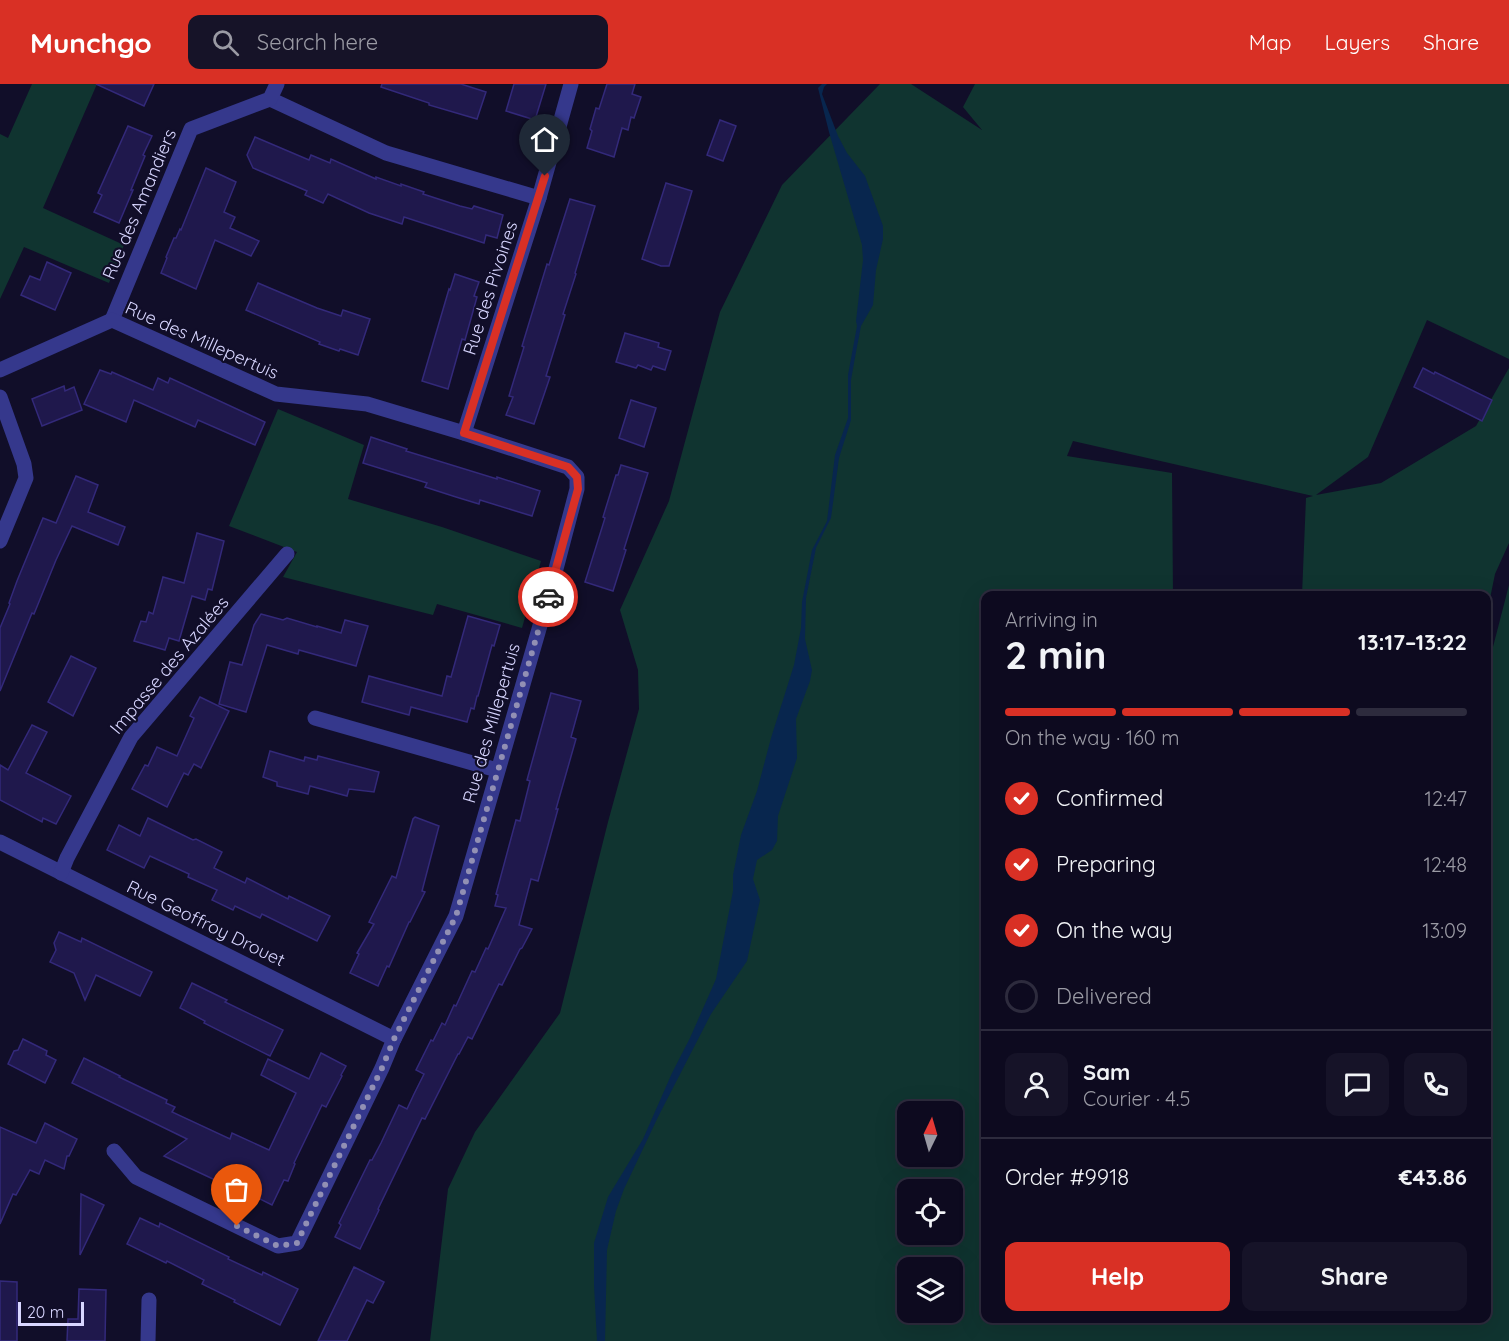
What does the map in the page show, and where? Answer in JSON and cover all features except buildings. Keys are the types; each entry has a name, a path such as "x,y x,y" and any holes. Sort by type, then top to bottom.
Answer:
{"street":[{"path":"278,84 270,99 386,153 539,198"},
{"name":"Rue des Pivoines","path":"464,433 539,198 571,84"},
{"name":"Rue des Amandiers","path":"112,320 191,129 270,99"},
{"name":"Rue des Millepertuis","path":"0,370 112,320 276,394 367,404 568,467 577,477 578,489 552,584 456,916 394,1039 297,1243 278,1246 136,1177 114,1150"},
{"path":"0,397 24,464 26,478 0,541"},
{"name":"Impasse des Azalées","path":"61,873 131,737 287,554"},
{"path":"315,718 497,770"},
{"name":"Rue Geoffroy Drouet","path":"0,842 394,1039"},
{"path":"148,1341 149,1300"}],"green space":[{"path":"32,84 97,84 43,208 124,245 109,283 24,247 0,299 0,134 8,138"},
{"path":"880,84 911,84 982,130 963,107 975,84 1509,84 1509,359 1427,320 1368,457 1316,495 1381,483 1476,426 1509,368 1509,543 1495,574 1491,594 1491,591 1302,591 1306,498 1313,496 1073,441 1067,456 1172,473 1173,591 981,591 981,1323 1491,1323 1491,655 1509,585 1509,1341 430,1341 448,1189 475,1132 560,1013 639,709 638,670 620,610 669,501 720,312 782,185"},
{"path":"278,409 364,445 348,499 442,527 541,561 522,628 437,604 433,615 283,577 297,552 229,526"}],"water":[{"path":"822,84 827,84 822,94 838,136 847,153 865,176 883,226 883,239 876,270 873,305 861,326 856,352 851,380 851,420 839,458 831,518 816,548 806,598 805,639 812,670 796,719 797,758 778,816 777,841 772,850 757,860 753,879 760,900 747,961 711,1014 658,1117 616,1211 607,1250 605,1341 597,1341 594,1243 608,1197 643,1139 716,979 741,835 757,791 794,665 801,628 802,602 812,550 827,521 835,455 848,418 848,375 857,326 863,260 862,245 818,88"}],"way so far":[{"path":"237,1226 278,1246 297,1243 394,1039 456,916 548,597"}],"route":[{"path":"545,176 464,433 568,467 577,477 578,489 548,597"}]}
